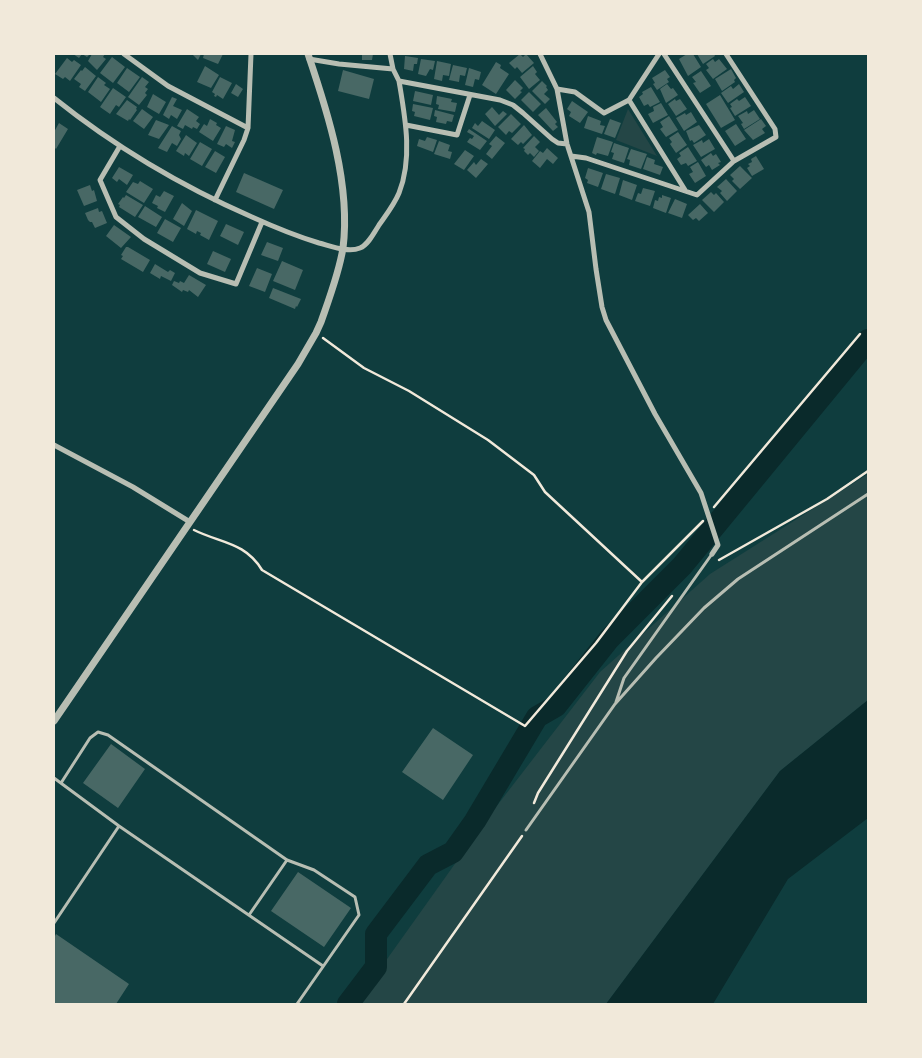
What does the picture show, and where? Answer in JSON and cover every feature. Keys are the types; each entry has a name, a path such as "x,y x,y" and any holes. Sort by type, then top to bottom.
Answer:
{"street":[{"path":"124,54 168,86 248,128"},
{"path":"215,200 248,128 251,54"},
{"path":"54,98 120,146 173,178 215,200 262,222 311,240 343,249 359,249 365,245 398,195 403,177 406,124 399,80 393,69 390,54"},
{"path":"540,54 557,89 567,144 589,212 599,288 606,320 655,414 700,493 718,545 712,554"},
{"path":"557,89 575,92 604,113 629,100 659,54"},
{"path":"664,54 734,161"},
{"path":"571,156 586,158 697,195 734,161 776,137 776,129 726,54"},
{"path":"309,56 338,64 393,69"},
{"path":"54,721 298,364 316,333 334,283 343,249 343,197 338,162 309,56"},
{"path":"399,80 500,100 513,105 558,143 567,144"},
{"path":"406,124 458,136 470,95"},
{"path":"629,100 685,190"},
{"path":"120,146 100,180 116,216 144,239 200,273 236,284 262,222"},
{"path":"54,445 133,487 190,522"}],"lane":[{"path":"526,830 615,704 704,608 738,579 868,494"},
{"path":"615,704 624,678 712,554"},
{"path":"61,783 90,738 98,732 108,734 288,860 314,870 355,897 359,916 297,1004"},
{"path":"54,778 119,826 324,966"},
{"path":"54,923 119,826"},
{"path":"249,915 288,860"}],"path":[{"path":"316,333 364,368 409,391 488,440 534,475 545,492 642,582"},
{"path":"190,522 193,529 240,548 255,558 262,570 525,726 596,643 642,582 709,515 860,334"}],"shaded area":[{"path":"628,109 657,156 616,140"},
{"path":"868,474 868,700 780,771 606,1004 355,1004 489,816 600,672 710,574"},
{"path":"868,700 868,818 788,879 713,1004 606,1004 780,771"}],"building":[{"path":"73,54 82,54 79,58"},
{"path":"92,54 105,54 103,57 106,59 97,70 88,61"},
{"path":"192,54 201,54 198,60"},
{"path":"204,54 223,54 218,64 203,58"},
{"path":"362,54 373,54 372,60 362,60"},
{"path":"520,54 523,57 526,54 534,63 522,73 517,67 515,69 509,63"},
{"path":"687,54 693,54 701,67 688,76 679,59"},
{"path":"697,54 714,54 715,56 703,64"},
{"path":"405,56 418,58 417,64 414,64 413,71 404,69"},
{"path":"112,57 125,67 113,83 100,73"},
{"path":"67,58 81,65 70,81 65,77 63,79 55,74"},
{"path":"421,59 435,61 433,70 430,69 426,76 418,74"},
{"path":"713,59 715,62 719,59 727,69 713,79 706,70 709,68 706,64"},
{"path":"437,61 451,64 449,76 443,75 442,81 434,79"},
{"path":"496,62 501,65 500,68 509,74 496,94 482,85"},
{"path":"453,65 467,68 465,76 460,75 459,82 449,80"},
{"path":"205,66 219,75 211,88 197,82"},
{"path":"533,66 537,72 535,74 540,80 529,89 520,77"},
{"path":"85,67 96,76 85,91 79,87 81,84 74,79"},
{"path":"127,68 140,77 129,92 117,83"},
{"path":"469,68 481,72 479,80 475,79 473,87 465,85"},
{"path":"731,69 736,78 735,82 722,91 715,79"},
{"path":"343,70 374,79 369,99 338,91"},
{"path":"665,70 670,77 667,79 669,82 657,90 652,78"},
{"path":"701,71 711,86 700,93 693,83 696,82 692,77"},
{"path":"98,77 110,89 101,102 88,92"},
{"path":"142,77 149,82 145,87 148,89 145,93 147,95 139,105 128,97"},
{"path":"220,77 232,83 223,99 217,95 216,97 214,96 215,94 212,92"},
{"path":"515,80 523,88 520,91 522,92 515,99 506,90"},
{"path":"542,81 548,90 544,94 550,99 545,104 532,91"},
{"path":"236,84 243,89 238,97 231,93"},
{"path":"667,84 678,95 666,103 660,89"},
{"path":"739,84 744,92 728,103 721,93 731,86 733,89"},
{"path":"651,87 660,102 650,107 648,104 644,106 639,97 643,94 642,92"},
{"path":"113,88 126,97 119,107 116,105 110,114 100,107"},
{"path":"415,91 433,95 431,105 413,101"},
{"path":"529,92 541,104 533,112 521,100"},
{"path":"153,94 166,102 159,114 147,107"},
{"path":"720,95 735,120 721,128 706,104"},
{"path":"437,96 452,99 451,102 457,103 455,112 438,109 439,105 436,104"},
{"path":"172,97 177,99 173,106 182,110 177,119 171,115 169,119 163,115"},
{"path":"745,97 751,106 735,116 730,108 732,107 730,104 737,99 739,101"},
{"path":"675,99 676,101 680,99 687,109 676,116 668,104"},
{"path":"127,100 137,107 137,110 128,121 116,114"},
{"path":"572,101 588,112 580,123 569,116 571,112 567,109"},
{"path":"661,103 668,115 653,123 648,114 654,111 653,107"},
{"path":"413,104 433,108 430,120 414,116 415,112 412,111"},
{"path":"492,107 499,115 503,111 507,114 495,126 485,114"},
{"path":"546,108 557,122 555,124 558,127 553,131 538,115"},
{"path":"142,109 153,117 144,129 133,121"},
{"path":"187,109 199,117 196,121 200,124 197,129 193,127 192,129 185,125 183,129 177,126"},
{"path":"435,110 454,115 452,122 447,121 446,124 436,122"},
{"path":"754,110 760,119 744,129 741,124 743,123 738,116 747,111 748,114"},
{"path":"691,112 697,122 684,131 676,118"},
{"path":"511,114 521,124 512,133 509,131 506,135 498,127"},
{"path":"588,116 601,121 600,125 605,126 602,134 584,128"},
{"path":"669,116 678,130 666,137 660,129 663,127 660,122"},
{"path":"210,119 221,128 213,141 199,132 204,124 207,126"},
{"path":"610,119 621,123 615,138 604,134"},
{"path":"761,119 766,126 762,129 765,133 753,140 744,130"},
{"path":"156,120 169,125 159,139 148,135"},
{"path":"482,121 495,130 489,139 472,128 475,123 478,126"},
{"path":"59,123 68,129 56,149 54,147 54,132"},
{"path":"736,124 746,139 735,146 725,131"},
{"path":"524,125 532,135 523,144 521,142 518,145 511,139"},
{"path":"699,125 706,135 694,143 692,140 690,141 686,131"},
{"path":"172,126 181,131 179,135 181,139 177,146 172,143 167,152 158,148"},
{"path":"226,126 235,130 232,141 235,142 232,148 226,144 224,147 217,144"},
{"path":"469,129 487,141 480,150 467,142 474,136 467,132"},
{"path":"678,132 687,145 676,153 670,144 672,142 669,138"},
{"path":"186,135 197,143 189,156 185,153 184,156 176,151"},
{"path":"496,136 505,143 492,159 486,154 492,146 489,144"},
{"path":"534,136 540,142 535,147 539,151 534,157 530,153 528,155 523,148"},
{"path":"427,137 437,140 433,152 417,146 419,139 425,141"},
{"path":"597,137 613,142 608,156 592,153"},
{"path":"709,139 715,149 701,157 693,145 702,140 703,143"},
{"path":"439,141 450,145 448,151 452,152 450,159 434,154"},
{"path":"200,142 212,149 202,166 190,159"},
{"path":"614,143 629,148 624,163 612,159 614,153 611,152"},
{"path":"688,147 697,161 688,166 686,163 681,165 677,159 681,156 679,153"},
{"path":"547,148 558,158 553,164 547,159 540,168 532,161 540,151 543,153"},
{"path":"631,149 647,154 641,169 629,165 630,160 627,159"},
{"path":"465,150 474,156 464,170 454,164"},
{"path":"215,151 225,157 216,173 205,167"},
{"path":"711,153 713,156 716,154 721,162 718,163 720,165 712,170 709,165 706,167 701,160"},
{"path":"756,156 764,169 752,176 747,168 750,166 748,164 752,162 751,159"},
{"path":"647,157 655,160 654,164 663,167 660,175 643,169"},
{"path":"481,159 488,164 476,178 467,170 474,162 476,165"},
{"path":"698,162 706,176 695,183 689,174 693,172 690,167"},
{"path":"740,166 752,178 740,189 732,181 734,179 730,175"},
{"path":"119,167 133,175 127,185 119,179 117,182 112,178"},
{"path":"588,168 603,173 598,187 587,183 588,180 585,178"},
{"path":"244,173 283,190 274,209 236,192"},
{"path":"606,174 620,178 615,194 601,189"},
{"path":"726,179 737,191 727,201 720,193 722,191 717,187"},
{"path":"623,180 637,185 632,200 619,195"},
{"path":"140,181 153,189 144,203 126,192 133,182 138,184"},
{"path":"90,185 92,191 94,190 97,201 84,206 77,190"},
{"path":"643,188 655,191 650,206 635,201 638,193 641,194"},
{"path":"164,191 174,196 165,212 152,203 156,195 160,197"},
{"path":"711,192 714,195 716,193 724,202 714,212 702,200"},
{"path":"126,195 143,205 135,217 119,207 120,205 118,204"},
{"path":"662,195 671,198 666,213 653,208 655,200 658,201 659,197 662,198"},
{"path":"675,199 687,204 682,218 668,213"},
{"path":"182,203 192,211 184,226 173,219"},
{"path":"700,204 708,213 699,221 696,218 693,220 688,215"},
{"path":"145,206 162,217 156,227 138,217"},
{"path":"98,208 99,212 102,211 107,223 95,228 85,213"},
{"path":"196,210 218,221 209,240 197,231 196,234 187,229"},
{"path":"165,219 181,228 173,242 157,233"},
{"path":"226,224 244,232 238,245 220,236"},
{"path":"114,225 131,237 121,248 106,236"},
{"path":"267,242 283,248 278,261 261,255"},
{"path":"126,247 150,260 143,272 121,259 123,256 121,255"},
{"path":"213,251 231,259 225,272 207,264"},
{"path":"282,261 303,270 295,290 273,281"},
{"path":"155,264 168,272 170,270 175,273 171,281 161,276 160,279 150,273"},
{"path":"257,268 272,274 265,292 249,286"},
{"path":"189,275 206,285 198,297 189,290 188,292 183,290 182,292 172,285 174,281 184,283"},
{"path":"273,288 301,299 297,307 295,309 269,298"},
{"path":"433,728 473,755 443,800 402,772"},
{"path":"111,744 145,769 118,808 83,783"},
{"path":"298,872 351,908 324,947 271,911"},
{"path":"56,934 129,984 116,1004 54,1004 54,938"}],"waterway":[{"path":"348,1004 376,967 376,934 428,865 453,852 475,821 537,717 556,706 609,639 682,566 868,340"}]}
